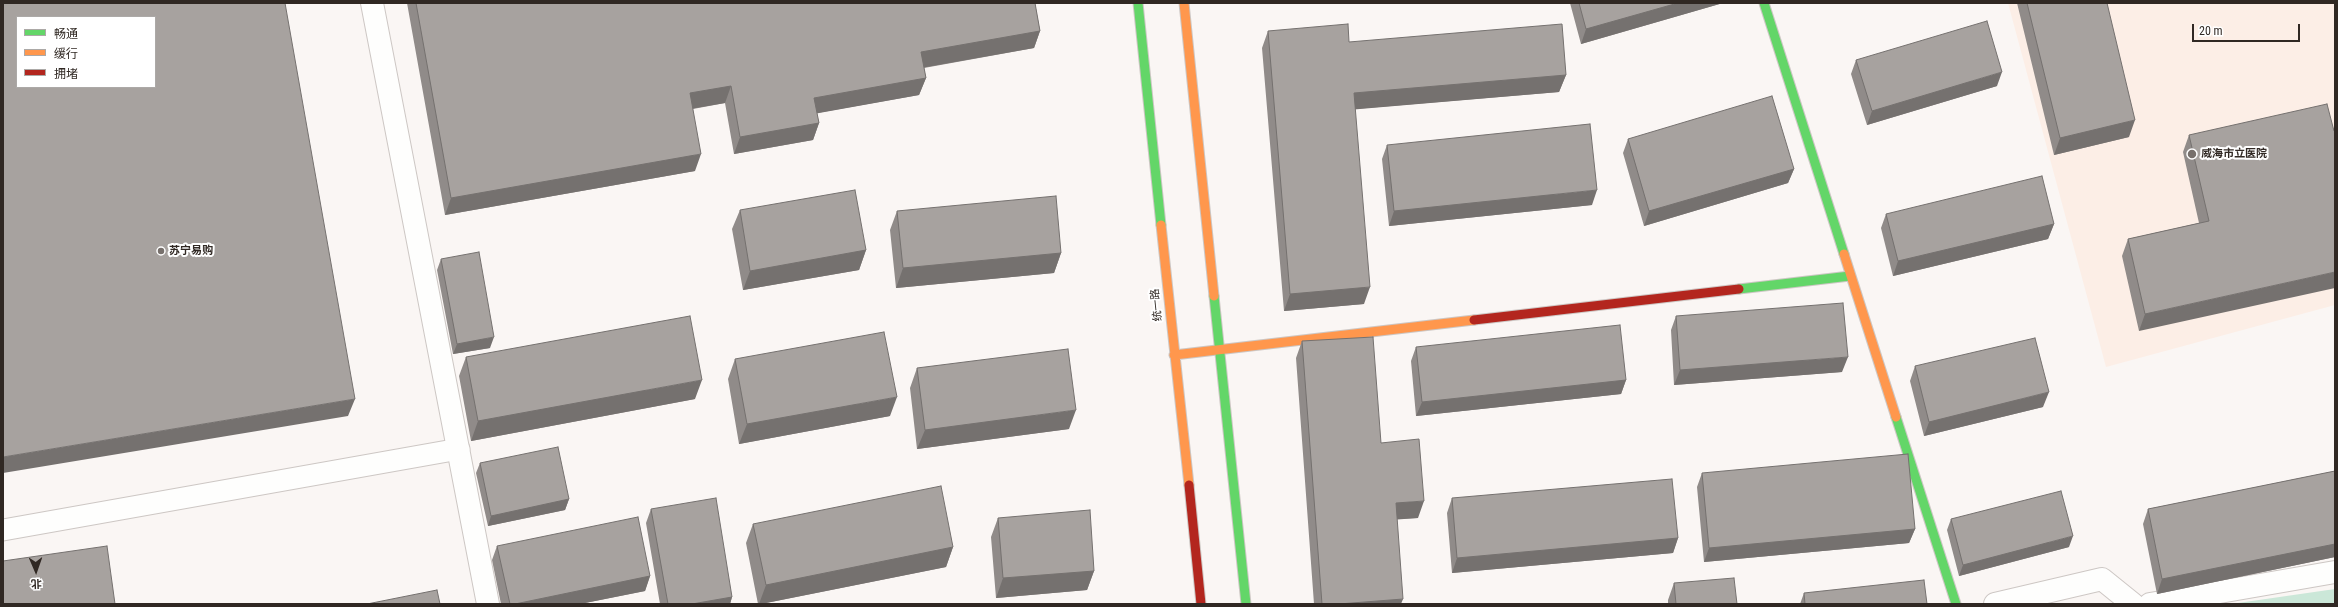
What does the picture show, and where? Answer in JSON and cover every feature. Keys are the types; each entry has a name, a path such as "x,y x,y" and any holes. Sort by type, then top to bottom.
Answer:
{"street":[{"path":"372,3 488,604"},
{"name":"统一路","path":"1138,3 1201,604"},
{"path":"1184,3 1246,604"},
{"path":"1764,3 1956,604"},
{"path":"1174,355 1850,276"},
{"path":"2150,604 2335,572"},
{"path":"1995,604 2102,579 2133,604"}],"lane":[{"path":"3,530 458,450"}],"shaded area":[{"name":"威海市立医院","path":"2008,3 2335,3 2335,305 2106,367"}],"green space":[{"path":"2335,589 2335,604 2231,604"}],"building":[{"name":"苏宁易购","path":"3,3 285,3 355,399 3,457"},
{"path":"416,3 1035,3 1040,31 921,52 926,78 814,98 819,123 740,137 731,86 690,93 701,154 451,198"},
{"path":"1579,3 1678,3 1586,29"},
{"path":"2027,3 2107,3 2135,120 2060,138"},
{"path":"1987,21 2002,72 1872,111 1856,60"},
{"path":"1348,24 1349,42 1562,24 1566,75 1354,93 1370,287 1290,294 1268,31"},
{"path":"1772,96 1794,169 1649,211 1628,139"},
{"path":"2327,104 2335,131 2335,272 2145,314 2128,239 2209,221 2189,135"},
{"path":"1590,124 1597,190 1394,211 1387,145"},
{"path":"2042,176 2054,224 1898,261 1886,214"},
{"path":"855,190 866,250 750,271 740,210"},
{"path":"1056,196 1061,253 903,268 897,211"},
{"path":"479,252 494,337 457,344 441,259"},
{"path":"1843,303 1848,357 1680,370 1676,316"},
{"path":"690,316 702,380 478,421 466,357"},
{"path":"1620,325 1626,380 1422,402 1416,347"},
{"path":"884,332 897,397 747,424 735,359"},
{"path":"1373,337 1381,443 1419,439 1424,501 1396,503 1403,599 1322,604 1302,341"},
{"path":"2035,338 2049,392 1929,422 1915,366"},
{"path":"1068,349 1076,410 925,430 917,368"},
{"path":"558,447 569,499 491,516 480,463"},
{"path":"1908,454 1915,529 1709,548 1702,473"},
{"path":"2335,471 2335,544 2162,579 2148,509"},
{"path":"1672,479 1678,538 1457,558 1452,498"},
{"path":"941,486 953,547 766,585 753,524"},
{"path":"2061,491 2073,536 1963,565 1951,519"},
{"path":"716,498 732,597 692,604 668,604 651,509"},
{"path":"1090,510 1094,571 1003,578 998,518"},
{"path":"638,517 650,576 510,604 497,546"},
{"path":"107,546 115,604 3,604 3,561"},
{"path":"1734,578 1737,604 1676,604 1674,583"},
{"path":"1924,580 1927,604 1805,604 1804,593"},
{"path":"437,590 440,604 367,604"}],"traffic: fast":[{"path":"1138,3 1161,225"},
{"path":"1764,3 1844,254"},
{"path":"1739,289 1850,276"},
{"path":"1214,296 1246,604"},
{"path":"1896,417 1956,604"}],"traffic: slow":[{"path":"1184,3 1214,296"},
{"path":"1161,225 1189,485"},
{"path":"1844,254 1896,417"},
{"path":"1174,355 1474,320"}],"traffic: jam":[{"path":"1474,320 1739,289"},
{"path":"1189,485 1201,604"}],"place":[{"name":"威海市立医院","path":"2192,154"},
{"name":"苏宁易购","path":"161,251"}]}
